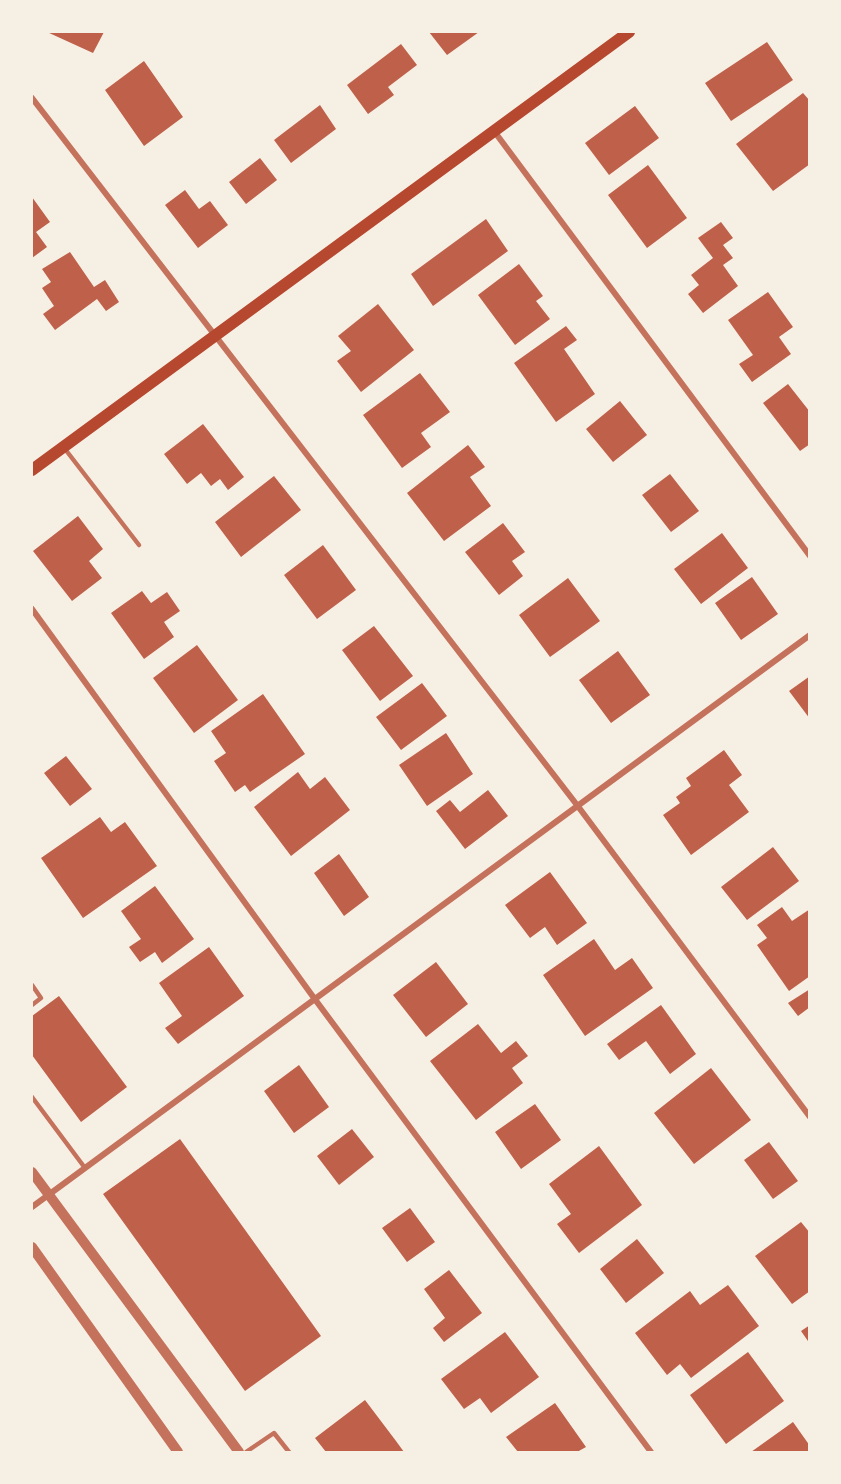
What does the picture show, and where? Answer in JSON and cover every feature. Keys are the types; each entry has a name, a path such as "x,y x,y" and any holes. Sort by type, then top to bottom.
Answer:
{"main road":[{"path":"32,470 628,32"}],"street":[{"path":"32,98 577,805 810,1117"},
{"path":"494,131 810,556"},
{"path":"32,609 314,998 651,1452"},
{"path":"32,1207 810,635"},
{"path":"32,1172 239,1452"},
{"path":"32,1247 178,1452"}],"lane":[{"path":"64,447 139,545"},
{"path":"32,986 41,998 32,1005"},
{"path":"32,1096 85,1168"},
{"path":"246,1452 274,1433 289,1452"}],"building":[{"path":"47,32 104,32 93,53"},
{"path":"429,32 479,32 447,55"},
{"path":"767,42 793,80 731,121 705,83"},
{"path":"401,44 417,65 388,87 394,95 368,114 347,85"},
{"path":"144,61 183,117 144,146 105,90"},
{"path":"803,93 810,101 810,164 773,191 736,144"},
{"path":"320,105 336,129 291,163 274,140"},
{"path":"635,106 659,138 609,175 585,143"},
{"path":"260,158 277,180 246,204 229,182"},
{"path":"648,165 687,218 647,248 608,195"},
{"path":"185,190 199,209 210,201 228,225 198,248 165,205"},
{"path":"32,197 50,222 36,232 47,247 32,258"},
{"path":"486,219 508,251 433,306 411,274"},
{"path":"721,222 733,238 723,245 733,258 723,265 738,286 703,313 688,294 699,285 691,275 713,258 698,238"},
{"path":"70,252 94,287 105,280 119,302 106,311 97,299 55,330 43,314 54,306 42,288 51,282 42,269"},
{"path":"519,264 543,296 536,301 550,319 515,345 478,295"},
{"path":"768,292 793,327 779,337 791,354 752,382 739,364 753,355 728,320"},
{"path":"378,304 414,350 361,392 337,361 351,351 338,336"},
{"path":"566,326 577,340 564,349 595,394 556,422 514,363"},
{"path":"420,373 450,412 421,433 431,447 402,468 363,415"},
{"path":"788,384 810,412 810,444 800,451 763,403"},
{"path":"620,401 647,435 613,462 586,429"},
{"path":"203,424 244,477 228,490 220,479 211,486 201,473 187,484 164,454"},
{"path":"468,445 485,467 470,477 491,506 444,541 407,493"},
{"path":"670,474 699,511 671,532 642,495"},
{"path":"274,476 301,510 241,557 215,522"},
{"path":"78,516 103,549 89,561 102,578 72,601 33,551"},
{"path":"503,523 525,552 512,561 523,576 499,595 465,552"},
{"path":"722,533 748,568 701,604 674,569"},
{"path":"323,545 356,590 317,619 284,575"},
{"path":"752,577 778,614 741,640 715,603"},
{"path":"568,578 600,621 550,657 519,615"},
{"path":"142,591 151,603 167,592 180,611 164,622 174,637 144,659 111,613"},
{"path":"374,626 413,676 380,701 342,650"},
{"path":"197,645 238,700 194,733 153,678"},
{"path":"618,651 650,695 611,723 579,680"},
{"path":"810,676 810,719 789,691"},
{"path":"422,683 447,716 401,750 376,717"},
{"path":"263,694 305,754 250,792 245,785 235,792 214,761 226,753 211,731"},
{"path":"446,733 473,774 427,806 399,765"},
{"path":"724,750 742,775 729,785 749,812 691,855 663,815 680,803 676,797 691,786 686,778"},
{"path":"66,756 92,789 70,806 44,773"},
{"path":"298,772 310,789 325,777 350,810 291,856 254,807"},
{"path":"488,790 508,816 465,849 436,811 450,800 460,812"},
{"path":"100,817 111,832 125,822 157,866 83,918 41,858"},
{"path":"773,847 799,881 747,920 721,887"},
{"path":"339,854 369,897 344,916 314,873"},
{"path":"550,872 587,923 557,945 545,927 530,938 505,905"},
{"path":"155,886 194,939 162,963 155,952 140,962 129,947 141,939 121,911"},
{"path":"782,907 792,921 810,909 810,976 789,991 757,945 767,938 757,925"},
{"path":"594,939 615,970 632,958 653,988 585,1036 543,975"},
{"path":"209,947 244,996 178,1044 165,1028 182,1016 159,983"},
{"path":"436,962 468,1004 426,1037 393,995"},
{"path":"810,989 810,1007 798,1016 788,1003"},
{"path":"59,996 127,1087 81,1122 32,1055 32,1016"},
{"path":"661,1005 696,1054 670,1074 646,1041 619,1060 607,1044"},
{"path":"478,1024 501,1053 516,1041 528,1056 512,1068 523,1083 476,1120 430,1061"},
{"path":"299,1065 329,1107 294,1133 264,1091"},
{"path":"711,1068 751,1120 694,1164 654,1113"},
{"path":"535,1104 561,1140 521,1169 495,1132"},
{"path":"352,1129 374,1157 339,1185 317,1156"},
{"path":"180,1139 321,1336 245,1391 103,1194"},
{"path":"769,1142 798,1181 773,1199 744,1160"},
{"path":"599,1146 642,1205 579,1253 557,1224 571,1214 549,1184"},
{"path":"410,1208 435,1242 407,1262 382,1228"},
{"path":"801,1222 810,1233 810,1291 792,1304 755,1256"},
{"path":"637,1239 664,1273 626,1303 600,1269"},
{"path":"449,1270 482,1313 444,1342 433,1328 445,1318 424,1289"},
{"path":"728,1285 759,1326 691,1378 680,1364 667,1375 635,1333 690,1291 700,1305"},
{"path":"810,1325 810,1344 801,1331"},
{"path":"505,1332 539,1377 491,1413 480,1398 464,1409 441,1379"},
{"path":"748,1352 784,1401 726,1444 690,1395"},
{"path":"365,1400 404,1452 326,1452 315,1438"},
{"path":"555,1403 586,1447 577,1452 518,1452 506,1437"},
{"path":"793,1422 810,1446 810,1452 751,1452"}]}
